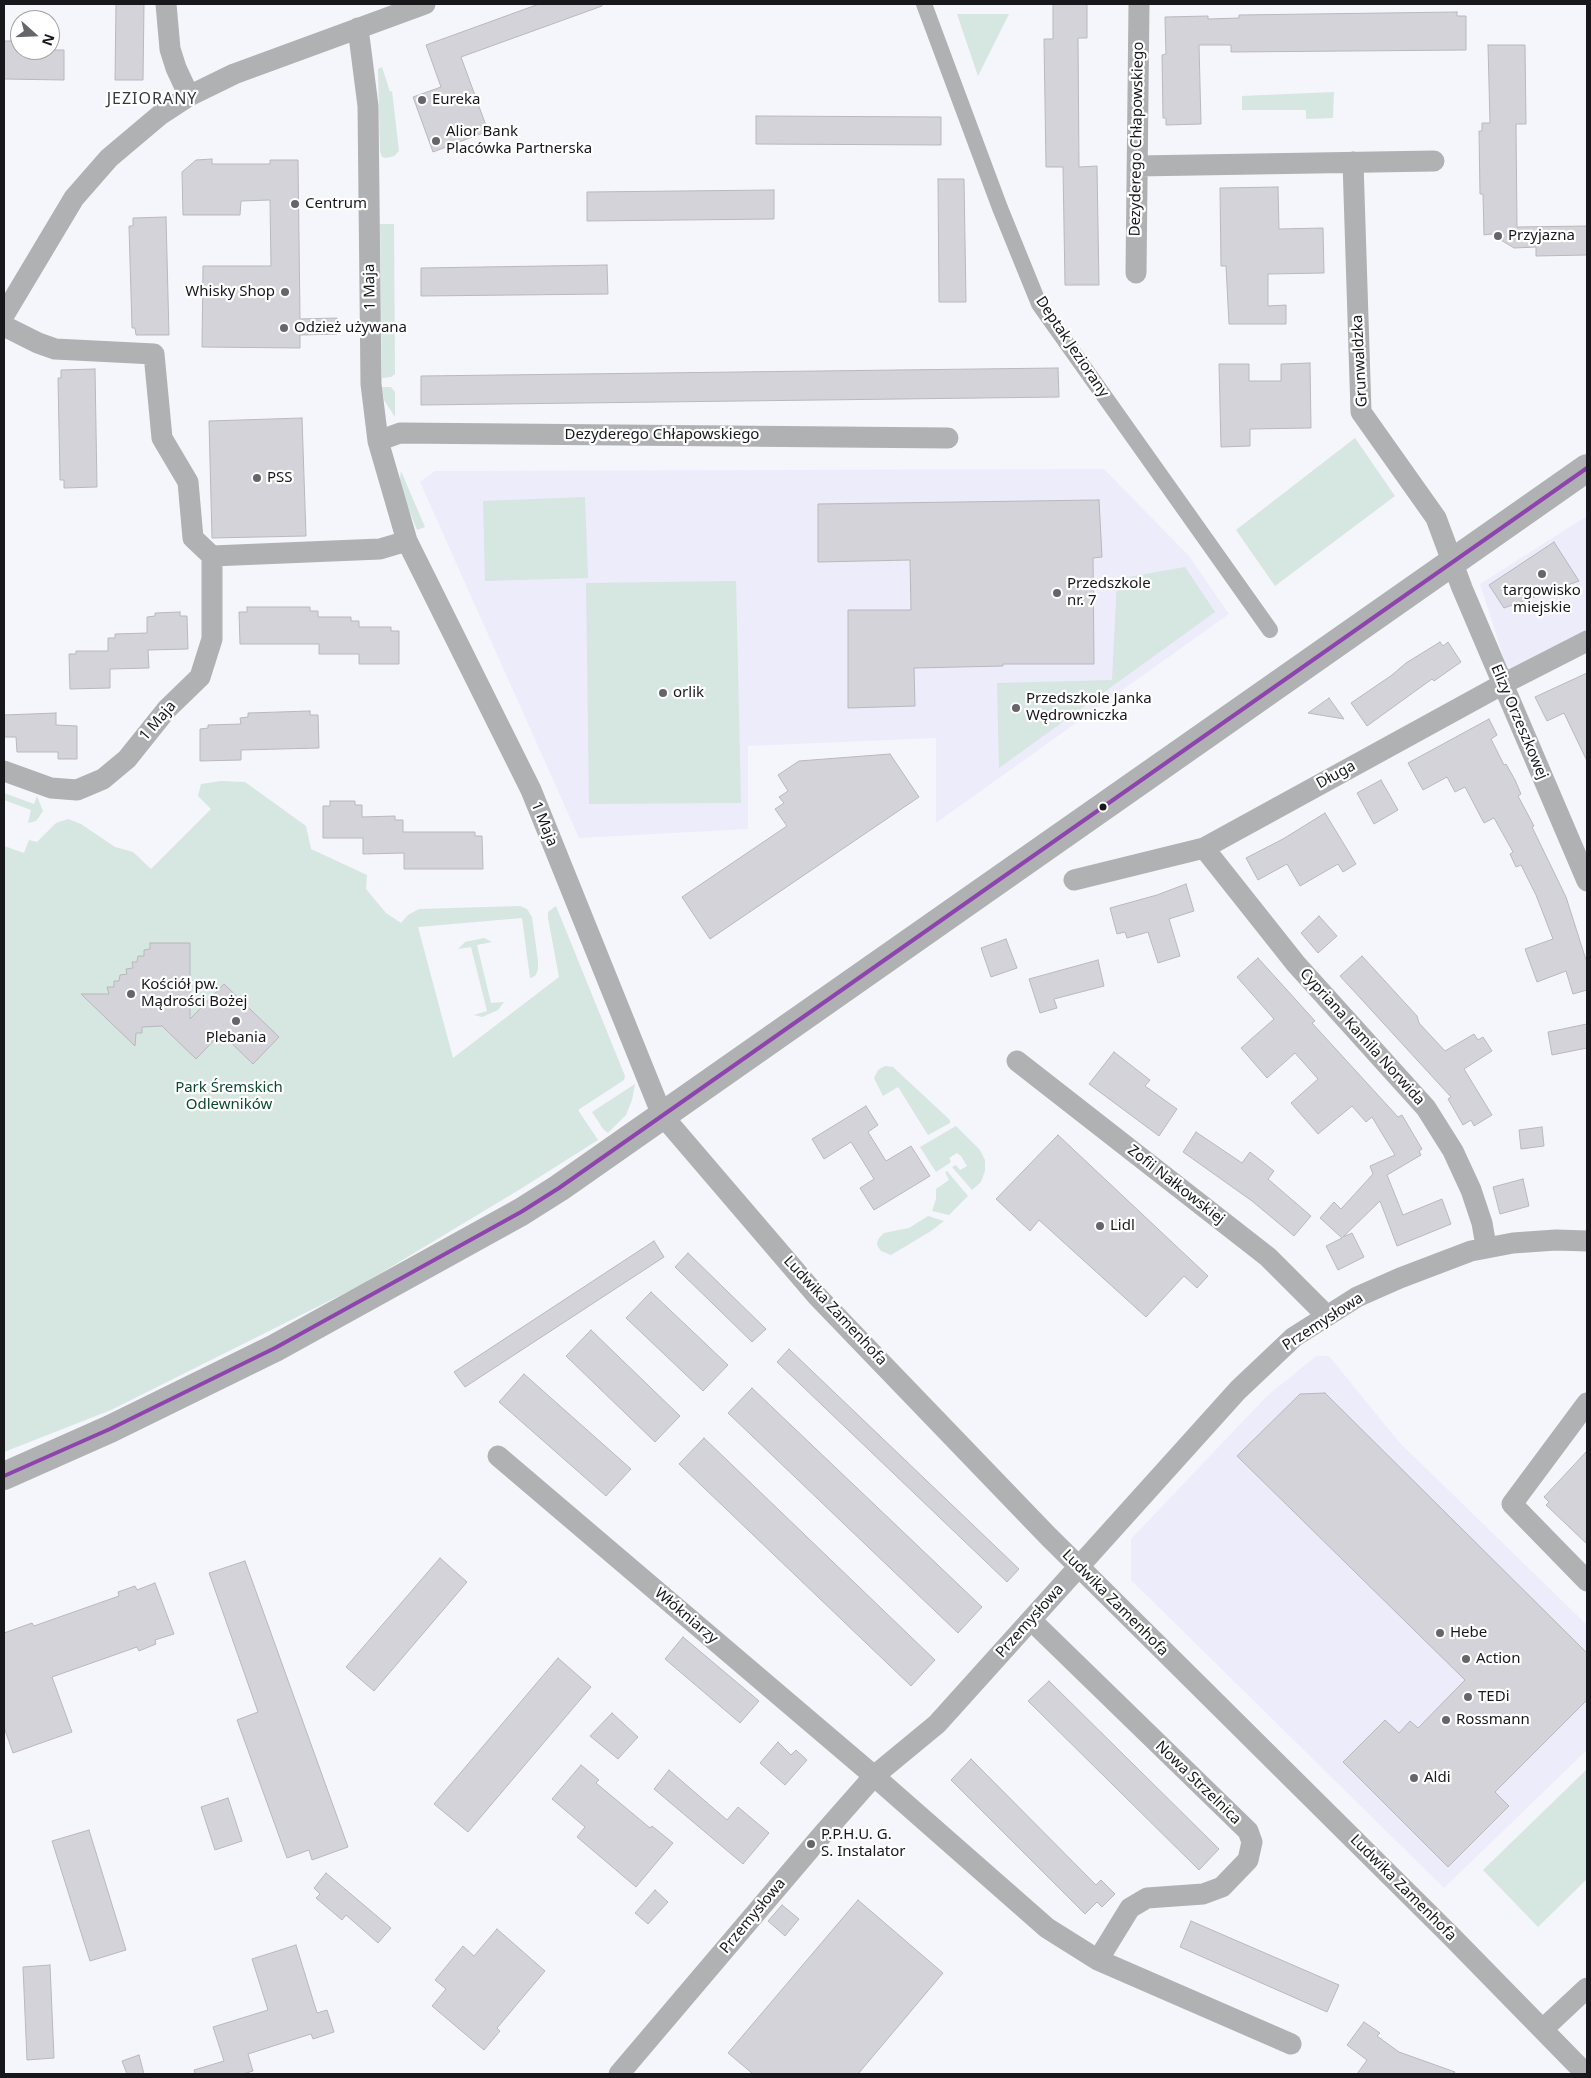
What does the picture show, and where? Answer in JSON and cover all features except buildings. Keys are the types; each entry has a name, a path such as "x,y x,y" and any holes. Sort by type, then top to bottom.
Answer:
{"main road":[{"path":"4,1476 110,1429 237,1366 415,1272 522,1212 1587,468"}],"street":[{"path":"166,4 170,48 176,68 189,96"},
{"path":"4,316 34,262 74,198 95,172 141,130 189,96 234,74 425,4"},
{"name":"Deptak Jeziorany","path":"924,4 1000,208 1039,304 1270,630"},
{"name":"Dezyderego Chłapowskiego","path":"1136,274 1139,4"},
{"name":"1 Maja","path":"358,28 368,106 371,384 378,441 407,541 531,790 662,1116"},
{"path":"1137,166 1434,161"},
{"name":"Grunwaldzka","path":"1353,162 1361,412 1436,518 1452,564"},
{"path":"4,326 54,349 154,354 162,438 188,482 193,538 212,556 380,549 407,541"},
{"name":"Dezyderego Chłapowskiego","path":"378,441 400,433 948,438"},
{"name":"1 Maja","path":"4,771 51,788 77,790 104,779 127,759 167,709 200,677 212,640 212,556"},
{"name":"Elizy Orzeszkowej","path":"1452,564 1587,881"},
{"name":"Długa","path":"1074,880 1204,848 1587,640"},
{"name":"Cypriana Kamila Norwida","path":"1204,848 1296,964 1426,1108 1453,1151 1471,1190 1482,1223 1486,1246"},
{"name":"Zofii Nałkowskiej","path":"1017,1061 1268,1257 1327,1316"},
{"name":"Ludwika Zamenhofa","path":"662,1116 818,1296 1079,1567 1544,2029 1586,2074"},
{"name":"Przemysłowa","path":"619,2074 874,1776 937,1724 1238,1390 1294,1337 1357,1298 1400,1278 1486,1246 1556,1240 1587,1241"},
{"path":"1587,1403 1512,1504 1587,1581"},
{"name":"Włókniarzy","path":"498,1456 874,1776"},
{"name":"Nowa Strzelnica","path":"1031,1620 1248,1831 1252,1842 1248,1860 1222,1887 1203,1894 1147,1898 1130,1908 1098,1960"},
{"path":"874,1776 1047,1928 1098,1960 1291,2044"},
{"path":"1544,2029 1587,1988"}],"shaded area":[{"path":"1104,469 1189,556 1229,614 936,823 936,738 748,746 748,829 579,838 420,482 435,471"},
{"name":"targowisko miejskie","path":"1587,516 1587,632 1508,671 1480,584"},
{"path":"1316,1356 1329,1356 1399,1442 1587,1625 1587,1750 1444,1888 1131,1580 1131,1539 1267,1396"}],"green space":[{"path":"957,14 1009,14 978,76"},
{"path":"382,67 390,92 392,91 399,151 394,156 386,158 382,157 380,152 378,69"},
{"path":"1334,92 1333,118 1306,119 1306,110 1242,110 1242,96"},
{"path":"380,224 394,224 395,374 391,377 382,378"},
{"path":"382,387 391,387 395,392 395,417 384,400"},
{"path":"1355,438 1395,496 1275,586 1236,530"},
{"path":"401,471 425,527 417,530 404,498 400,479"},
{"path":"585,497 588,578 485,581 483,501"},
{"path":"1185,567 1215,612 999,768 997,683 1112,680 1117,579"},
{"name":"orlik","path":"736,581 741,803 589,804 586,583"},
{"name":"Park Śremskich Odlewników","path":"221,781 245,782 306,826 311,849 367,875 366,889 386,913 401,923 408,915 419,909 520,906 527,909 532,917 538,961 538,970 535,976 530,978 522,918 418,927 453,1058 559,977 548,918 548,912 556,906 625,1076 624,1080 578,1110 598,1140 361,1285 111,1410 4,1452 4,846 24,853 29,840 37,842 56,823 68,819 81,824 115,847 133,852 151,869 211,809 198,796 201,784"},
{"path":"4,793 34,804 37,796 43,811 36,821 28,823 31,810 4,800"},
{"path":"484,938 492,942 477,945 491,1003 504,1002 498,1010 482,1017 474,1015 487,1011 471,947 458,949 465,942"},
{"path":"885,1066 893,1067 950,1120 950,1123 928,1135 898,1087 883,1096 874,1078 878,1070"},
{"path":"635,1084 632,1100 626,1115 608,1133 603,1129 592,1112"},
{"path":"956,1126 980,1150 985,1160 985,1171 981,1182 972,1190 952,1167 956,1165 960,1170 967,1166 961,1156 957,1153 949,1158 951,1162 936,1172 920,1147"},
{"path":"947,1171 968,1196 949,1215 932,1211 936,1199 936,1189 949,1180 945,1172"},
{"path":"928,1216 944,1221 891,1255 881,1251 878,1247 879,1238 884,1233 909,1228"},
{"path":"1586,1770 1587,1879 1538,1927 1483,1870"}],"transit line":[{"path":"4,1476 110,1429 275,1348 521,1212 559,1188 1587,468"}],"place":[{"name":"Eureka","path":"422,100"},
{"name":"Alior Bank Placówka Partnerska","path":"436,141"},
{"name":"Centrum","path":"295,204"},
{"name":"Przyjazna","path":"1498,236"},
{"name":"Whisky Shop","path":"285,292"},
{"name":"Odzież używana","path":"284,328"},
{"name":"PSS","path":"257,478"},
{"name":"targowisko miejskie","path":"1542,574"},
{"name":"Przedszkole nr. 7","path":"1057,593"},
{"name":"orlik","path":"663,693"},
{"name":"Przedszkole Janka Wędrowniczka","path":"1016,708"},
{"name":"Kościół pw. Mądrości Bożej","path":"131,994"},
{"name":"Plebania","path":"236,1021"},
{"name":"Lidl","path":"1100,1226"},
{"name":"Hebe","path":"1440,1633"},
{"name":"Action","path":"1466,1659"},
{"name":"TEDi","path":"1468,1697"},
{"name":"Rossmann","path":"1446,1720"},
{"name":"Aldi","path":"1414,1778"},
{"name":"P.P.H.U. G. S. Instalator","path":"811,1844"}],"district":[{"name":"JEZIORANY","path":"152,99"}]}
